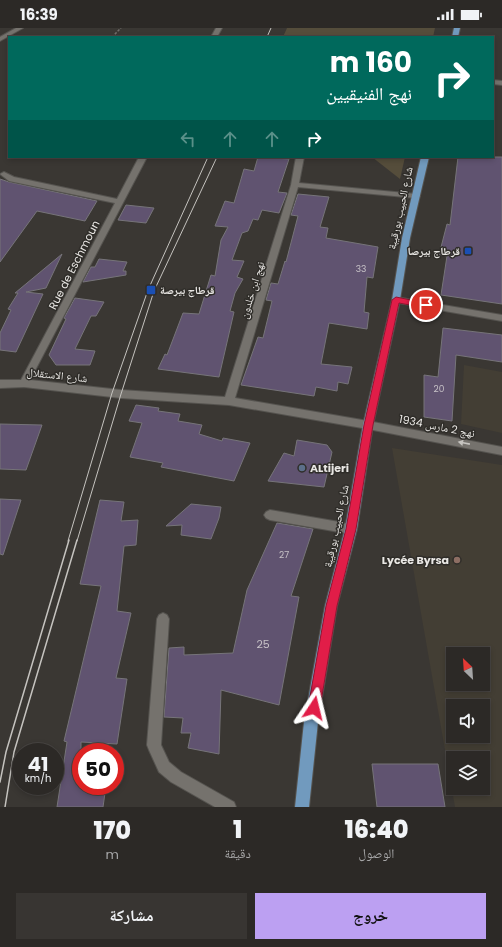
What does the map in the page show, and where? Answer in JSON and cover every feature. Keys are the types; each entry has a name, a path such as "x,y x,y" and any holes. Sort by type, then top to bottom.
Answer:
{"main road":[{"name":"شارع الحبيب بورقيبة","path":"302,807 311,722 330,613 351,529 368,425 396,300 406,238 425,158"}],"street":[{"path":"0,39 20,28"},
{"name":"Rue de Eschmoun","path":"24,382 142,158"},
{"name":"نهج ابن خلدون","path":"230,401 296,185 300,158"},
{"path":"4,174 12,179 119,202"},
{"path":"296,185 416,196"},
{"path":"396,300 502,318"},
{"name":"شارع الاستقلال","path":"0,384 24,382 112,393 230,401"},
{"name":"نهج 2 مارس 1934","path":"230,401 368,425 502,451"},
{"path":"270,515 351,529"},
{"path":"163,619 153,736 154,745 164,767 176,777 229,807"}],"path":[{"path":"113,36 121,28"}],"shaded area":[{"path":"287,28 435,28 433,36 283,36"},
{"path":"373,158 405,158 400,179"},
{"path":"464,365 502,372 502,433 461,424"},
{"name":"Lycée Byrsa","path":"392,448 502,465 502,807 455,807 453,795 490,795 490,751 446,751 446,756"}],"building":[{"path":"502,157 502,304 441,295 447,256 439,255 447,224 450,225 458,158"},
{"path":"258,158 289,159 278,192 287,193 279,213 262,210 258,220 253,219 248,231 242,233 232,260 244,261 237,277 243,279 235,293 230,311 234,312 219,377 158,369 165,354 167,355 183,313 199,314 211,275 215,276 221,240 228,227 215,226 225,201 234,203 244,169 254,171"},
{"path":"0,179 97,201 85,221 37,211 0,262"},
{"path":"298,194 329,197 320,227 328,228 326,238 378,247 373,278 367,277 364,312 369,313 367,329 329,323 321,364 352,367 348,384 338,382 337,391 316,387 314,396 241,385 258,337 263,338 272,301 266,300 271,283 278,284 285,261 286,262 298,216 291,215"},
{"path":"126,205 154,208 146,223 118,220"},
{"path":"62,254 46,288 26,292 43,294 16,352 0,350 0,333 11,310 8,309 18,293 15,293"},
{"path":"99,259 127,262 123,271 126,271 126,275 83,282 91,267 95,267"},
{"path":"75,298 104,302 96,316 91,316 75,349 95,351 90,365 56,365 49,355 66,319 64,318"},
{"path":"443,328 502,335 502,362 456,355 452,421 424,417 424,375 438,377"},
{"path":"136,405 159,408 158,411 180,414 178,421 202,425 199,434 222,441 223,438 250,443 234,481 161,467 163,463 130,457 142,423 129,421"},
{"path":"0,424 42,425 26,470 0,469"},
{"name":"ALtijeri","path":"297,440 327,445 332,452 324,487 268,481 284,453 294,456"},
{"path":"0,499 21,500 3,555 0,554"},
{"path":"100,500 124,502 121,521 138,520 136,545 124,546 117,611 131,613 116,678 127,679 117,743 72,743 72,795 105,795 103,807 57,807 59,795 64,795 64,762 67,742 64,741 101,586 80,584"},
{"path":"191,504 221,507 219,518 211,539 181,535 182,525 166,526"},
{"path":"277,523 313,529 291,596 299,597 279,705 221,690 219,754 188,748 191,733 181,733 183,718 164,717 169,648 184,647 184,655 233,653 247,590"},
{"path":"372,764 438,764 445,807 377,807"}],"tram line":[{"path":"267,36 271,28"},
{"path":"68,541 112,393 148,290 208,158"},
{"path":"77,541 121,394 154,291 217,158"},
{"path":"0,782 6,752 69,540"},
{"path":"5,807 14,752 77,540"}],"place":[{"name":"قرطاج بيرصا","path":"468,251"},
{"name":"قرطاج بيرصة","path":"151,290"},
{"name":"ALtijeri","path":"302,468"},
{"name":"Lycée Byrsa","path":"457,560"}],"route":[{"path":"314,708 332,606 351,529 368,425 396,300 426,305"}]}
